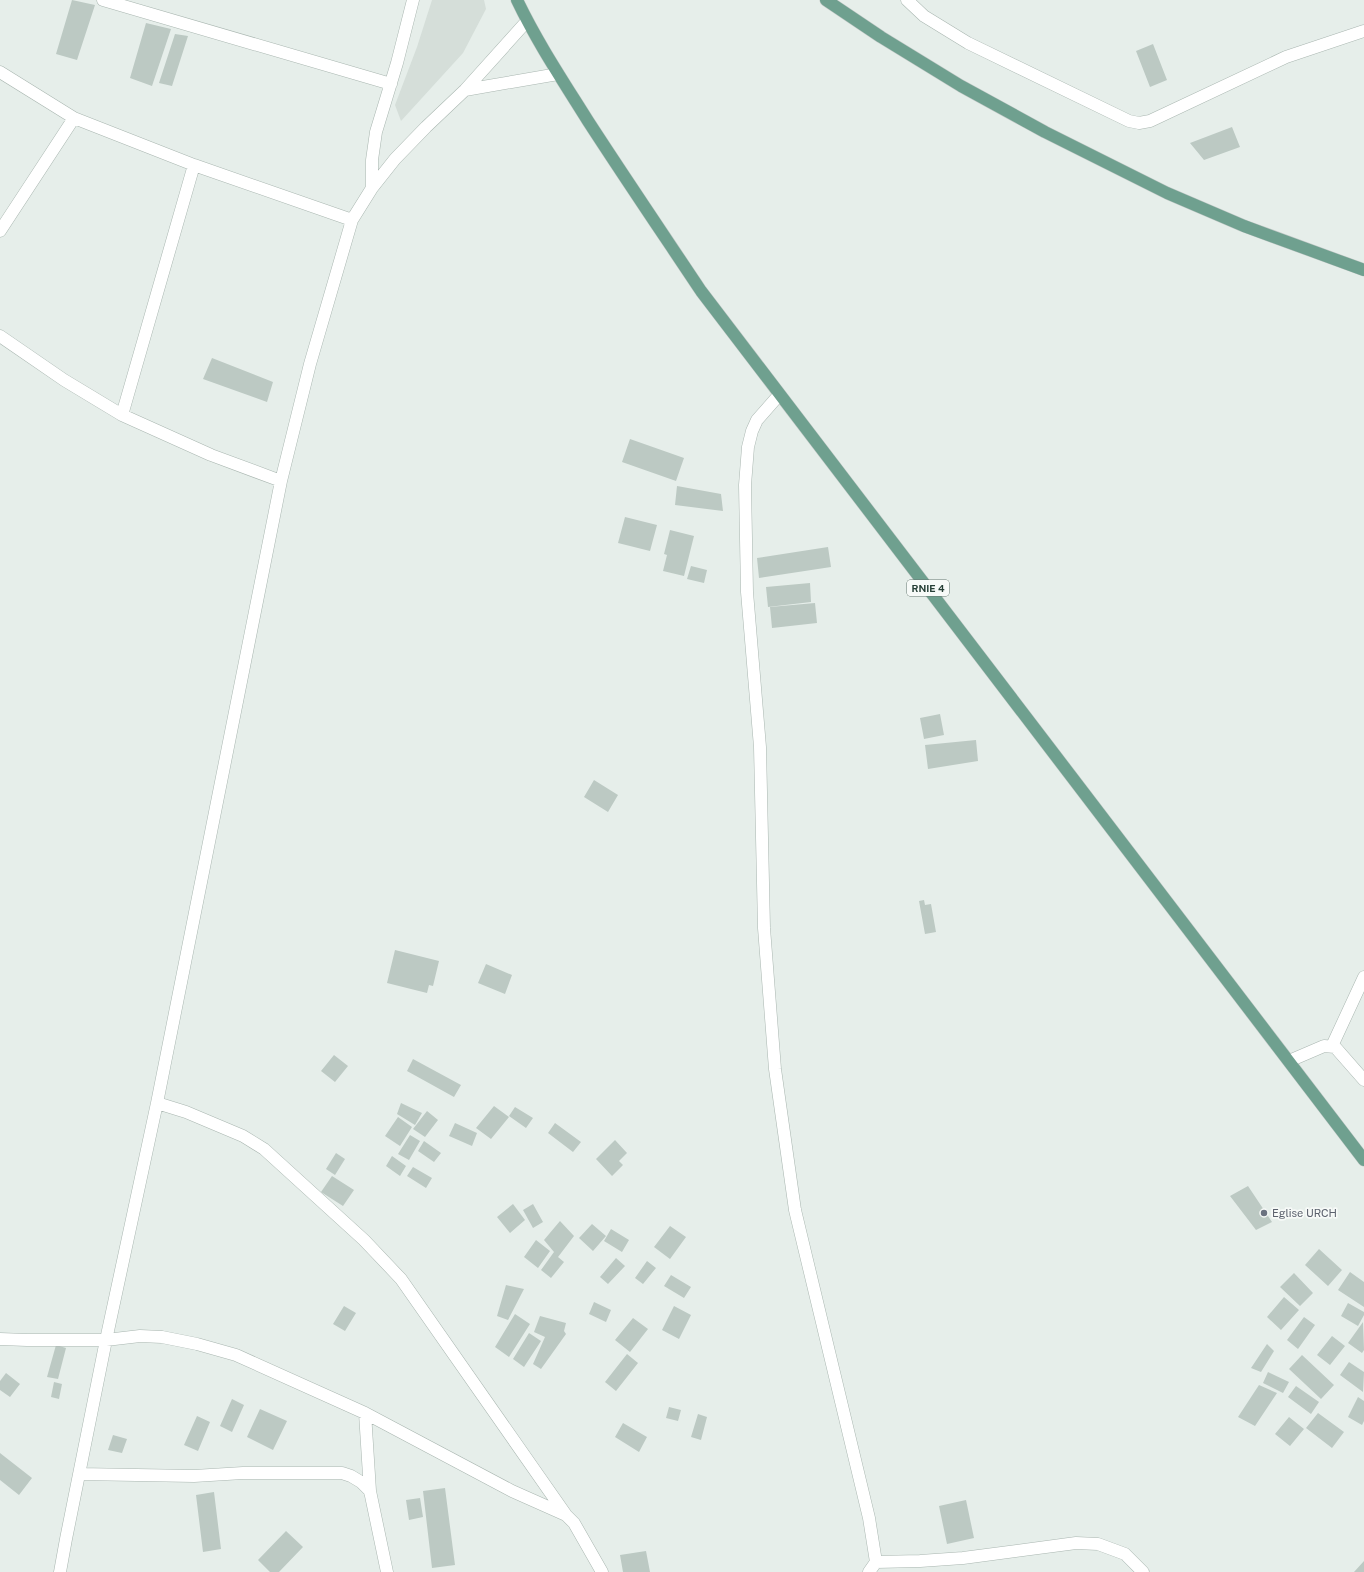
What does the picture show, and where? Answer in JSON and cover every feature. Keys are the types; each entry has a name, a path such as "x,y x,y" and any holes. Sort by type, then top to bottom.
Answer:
{"main road":[{"name":"RNIE 4","path":"517,0 527,21 558,74 629,185 701,291 1364,1160"},
{"path":"826,0 881,37 961,86 1045,132 1167,193 1237,223 1364,270"}],"street":[{"path":"103,0 391,84"},
{"path":"372,188 372,160 376,132 391,84 413,0"},
{"path":"907,0 924,16 968,43 1129,121 1139,123 1150,121 1286,57 1364,30"},
{"path":"60,1572 106,1340 157,1103 281,481 310,364 352,220 372,188 395,159 465,90 527,21"},
{"path":"0,72 74,118 194,165 352,220"},
{"path":"465,90 558,74"},
{"path":"0,231 74,118"},
{"path":"122,415 194,165"},
{"path":"0,336 64,380 122,415 211,455 281,481"},
{"path":"779,395 757,420 752,431 748,447 745,493 747,592 760,747 764,928 775,1062 795,1210 869,1518 872,1567 920,1561 963,1558 1076,1543 1098,1544 1125,1554 1143,1572"},
{"path":"1332,1046 1364,977"},
{"path":"1289,1061 1324,1046 1332,1046 1338,1049 1364,1080"},
{"path":"157,1103 186,1112 243,1136 264,1149 364,1240 401,1279 566,1515 574,1523 602,1572"},
{"path":"0,1339 106,1340 140,1336 162,1337 197,1344 236,1355 365,1413 512,1491 566,1515"},
{"path":"365,1413 370,1491 388,1572"},
{"path":"79,1474 194,1476 243,1473 342,1473 361,1482 370,1491"}],"shaded area":[{"path":"432,0 484,0 486,9 463,53 401,121 395,105 417,47"}],"building":[{"path":"72,0 95,5 77,60 56,54"},
{"path":"146,23 171,29 152,86 130,78"},
{"path":"175,34 188,36 172,86 159,83"},
{"path":"1153,44 1167,80 1150,87 1136,51"},
{"path":"1232,127 1240,147 1204,160 1190,143"},
{"path":"212,358 273,382 267,402 203,379"},
{"path":"630,439 684,458 676,481 622,462"},
{"path":"677,486 721,494 723,511 675,505"},
{"path":"625,517 657,525 650,551 618,543"},
{"path":"670,530 694,536 684,576 663,571 667,555 664,554"},
{"path":"828,547 831,567 759,578 757,558"},
{"path":"691,566 707,570 704,583 687,579"},
{"path":"810,583 811,602 768,607 766,587"},
{"path":"815,603 817,623 772,628 770,607"},
{"path":"940,714 944,735 924,739 920,718"},
{"path":"976,740 978,761 928,769 925,745"},
{"path":"594,780 618,795 608,812 584,797"},
{"path":"924,900 925,905 931,904 936,932 925,934 919,901"},
{"path":"395,950 439,961 433,986 429,985 427,993 387,983"},
{"path":"486,964 512,975 505,994 478,983"},
{"path":"334,1055 348,1066 335,1082 321,1071"},
{"path":"413,1059 461,1085 454,1097 407,1071"},
{"path":"401,1103 422,1113 415,1125 397,1114"},
{"path":"494,1106 509,1117 491,1139 476,1128"},
{"path":"515,1107 533,1118 526,1128 509,1116"},
{"path":"427,1111 438,1120 425,1137 413,1129"},
{"path":"398,1117 412,1127 400,1146 385,1136"},
{"path":"455,1123 477,1133 472,1146 449,1136"},
{"path":"555,1123 581,1142 573,1152 548,1133"},
{"path":"410,1135 420,1141 409,1160 398,1154"},
{"path":"615,1140 627,1153 619,1161 623,1165 612,1176 596,1159"},
{"path":"424,1141 441,1153 434,1162 418,1151"},
{"path":"336,1153 345,1159 335,1175 326,1169"},
{"path":"392,1156 406,1166 400,1176 386,1166"},
{"path":"413,1167 432,1178 426,1188 407,1176"},
{"path":"332,1176 354,1190 343,1206 321,1192"},
{"path":"1248,1186 1272,1222 1256,1230 1230,1196"},
{"path":"513,1204 525,1220 510,1233 497,1217"},
{"path":"533,1204 543,1222 533,1228 523,1210"},
{"path":"560,1221 574,1236 558,1257 564,1262 551,1278 541,1270 554,1252 544,1240"},
{"path":"592,1224 606,1236 593,1251 579,1238"},
{"path":"670,1226 686,1237 670,1259 654,1247"},
{"path":"611,1229 629,1240 622,1252 604,1241"},
{"path":"536,1240 550,1251 538,1268 524,1257"},
{"path":"1319,1249 1342,1270 1328,1286 1305,1265"},
{"path":"616,1258 625,1266 608,1284 600,1277"},
{"path":"647,1261 656,1268 643,1284 635,1278"},
{"path":"1350,1272 1364,1282 1364,1307 1338,1290"},
{"path":"1294,1273 1313,1293 1300,1306 1280,1287"},
{"path":"671,1275 691,1287 684,1298 664,1286"},
{"path":"506,1285 524,1289 508,1320 497,1316"},
{"path":"1284,1297 1299,1310 1281,1330 1267,1317"},
{"path":"594,1302 611,1310 606,1322 589,1314"},
{"path":"1348,1303 1364,1312 1358,1326 1341,1316"},
{"path":"344,1306 356,1313 345,1331 333,1324"},
{"path":"674,1306 691,1315 679,1339 662,1330"},
{"path":"515,1314 530,1324 509,1357 495,1347"},
{"path":"540,1316 566,1323 564,1331 566,1334 541,1369 533,1364 545,1337 534,1332"},
{"path":"1304,1317 1315,1325 1298,1349 1287,1340"},
{"path":"633,1318 648,1329 630,1352 615,1340"},
{"path":"1363,1322 1364,1350 1362,1353 1348,1343"},
{"path":"529,1333 541,1341 524,1367 513,1359"},
{"path":"1332,1336 1345,1346 1330,1365 1317,1355"},
{"path":"1267,1344 1274,1351 1261,1372 1251,1368"},
{"path":"56,1345 66,1348 58,1379 47,1377"},
{"path":"627,1354 638,1363 616,1391 605,1382"},
{"path":"1302,1355 1334,1385 1321,1399 1289,1369"},
{"path":"1349,1362 1364,1372 1363,1392 1340,1375"},
{"path":"1268,1372 1289,1382 1283,1393 1263,1383"},
{"path":"6,1373 20,1384 10,1397 0,1390 0,1381"},
{"path":"54,1382 62,1384 59,1399 51,1397"},
{"path":"1259,1385 1277,1393 1255,1426 1238,1417"},
{"path":"1296,1386 1319,1402 1311,1414 1288,1397"},
{"path":"1358,1397 1364,1401 1364,1421 1362,1425 1348,1417"},
{"path":"232,1399 244,1405 232,1432 220,1426"},
{"path":"669,1407 681,1410 678,1421 666,1418"},
{"path":"260,1409 287,1421 273,1450 247,1437"},
{"path":"1318,1413 1344,1432 1332,1448 1306,1428"},
{"path":"698,1414 707,1417 701,1440 691,1437"},
{"path":"197,1416 210,1422 198,1451 184,1445"},
{"path":"1289,1417 1304,1429 1290,1446 1275,1434"},
{"path":"623,1423 647,1437 639,1452 615,1437"},
{"path":"113,1435 127,1439 122,1453 108,1450"},
{"path":"0,1453 32,1478 19,1495 0,1480"},
{"path":"445,1488 455,1565 432,1568 423,1491"},
{"path":"214,1492 221,1549 203,1552 196,1495"},
{"path":"420,1498 423,1517 409,1520 406,1500"},
{"path":"966,1500 974,1538 947,1544 939,1506"},
{"path":"286,1531 303,1547 279,1572 270,1572 258,1560"},
{"path":"646,1551 650,1572 623,1572 620,1555"},
{"path":"1364,1561 1364,1572 1354,1572"}],"place":[{"name":"Eglise URCH","path":"1264,1213"}]}
